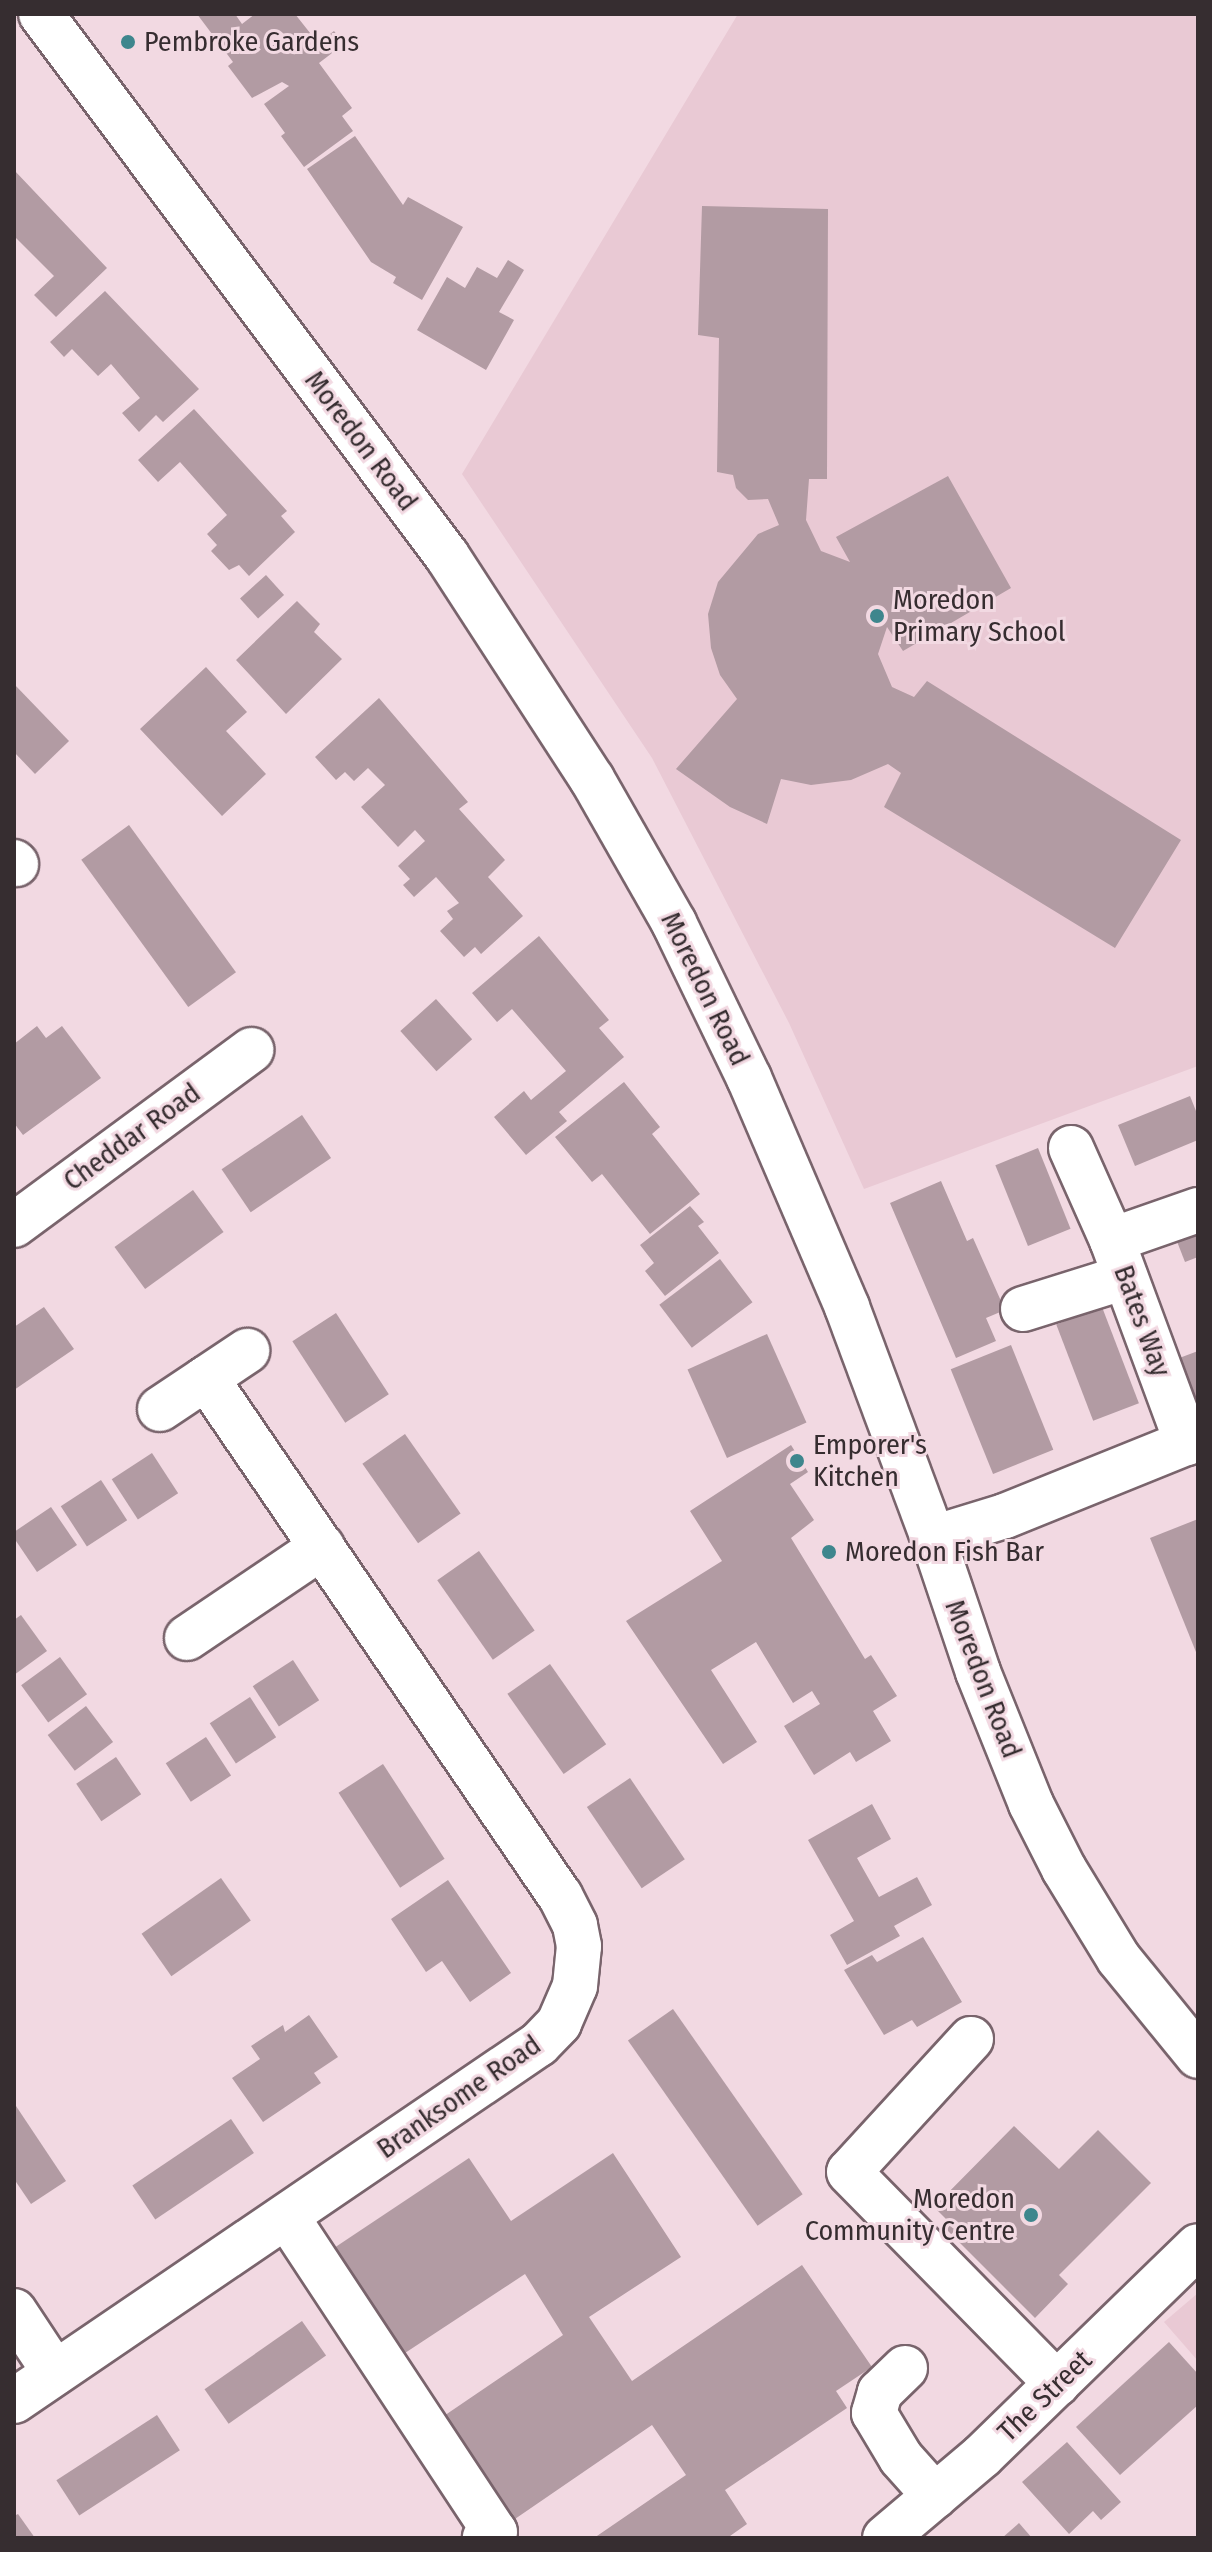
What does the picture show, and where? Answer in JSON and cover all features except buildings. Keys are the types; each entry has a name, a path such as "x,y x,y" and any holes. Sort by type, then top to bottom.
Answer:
{"street":[{"name":"Moredon Road","path":"41,14 447,556 592,779 674,923 749,1078 847,1307 933,1538 954,1607 1031,1804 1064,1869 1119,1959 1198,2056"},
{"name":"Cheddar Road","path":"14,1225 251,1050"},
{"path":"1023,1309 1118,1259 1071,1148"},
{"name":"Bates Way","path":"933,1538 1005,1516 1192,1440 1118,1259 1198,1210"},
{"path":"160,1409 247,1351"},
{"name":"Branksome Road","path":"14,2401 539,2044 563,2016 579,1965 575,1925 560,1896 206,1378"},
{"path":"187,1638 322,1547"},
{"path":"971,2039 849,2172 1057,2384"},
{"path":"287,2217 495,2532 485,2538"},
{"name":"The Street","path":"885,2538 1057,2384 1198,2246"},
{"path":"14,2311 55,2373"},
{"path":"905,2368 880,2392 874,2413 901,2458 935,2496"}],"shaded area":[{"name":"Moredon Primary School","path":"738,14 1198,14 1198,1066 864,1189 789,1023 652,758 462,474"},
{"path":"1198,2293 1198,2361 1164,2322"}],"place":[{"name":"Pembroke Gardens","path":"128,42"},
{"name":"Moredon Primary School","path":"877,616"},
{"name":"Emporer's Kitchen","path":"797,1461"},
{"name":"Moredon Fish Bar","path":"829,1552"},
{"name":"Moredon Community Centre","path":"1031,2215"}]}
